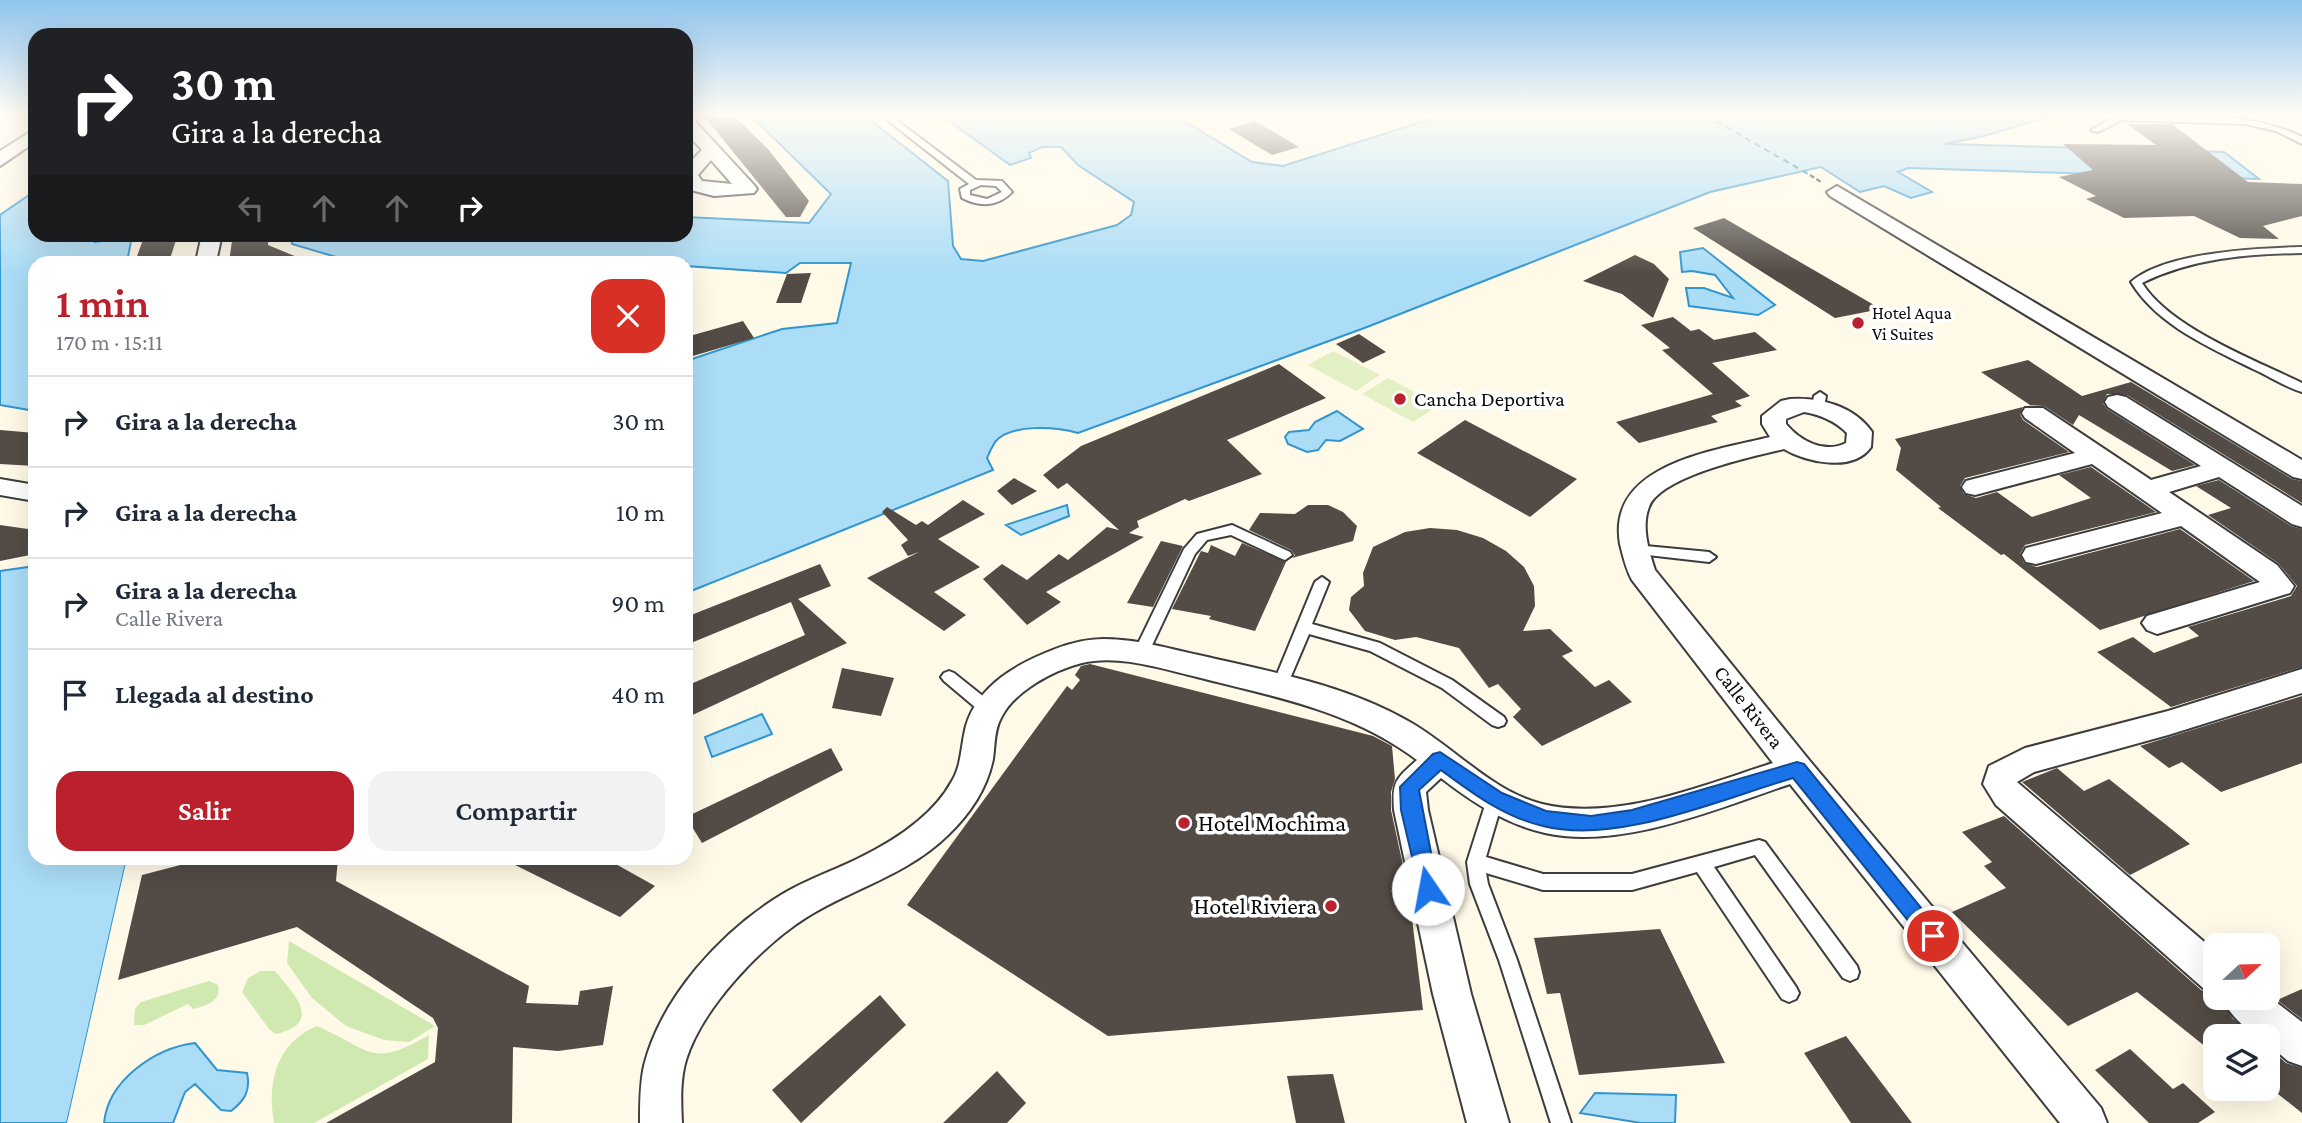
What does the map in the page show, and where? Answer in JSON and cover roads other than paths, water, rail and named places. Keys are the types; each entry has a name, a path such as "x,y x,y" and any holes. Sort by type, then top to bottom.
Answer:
{"street":[{"path":"1836,191 2302,471"},
{"path":"1819,401 1854,424 1860,432 1858,447 1851,452 1827,454 1787,440 1778,432 1774,416 1790,406 1819,401"},
{"path":"2117,402 2302,518"},
{"path":"2034,413 2267,572 2280,586 2157,624"},
{"name":"Calle Rivera","path":"1787,440 1706,462 1661,479 1636,501 1631,536 1642,573 1797,769 2086,1123"},
{"path":"1975,487 2097,455"},
{"path":"2148,490 2222,468"},
{"path":"0,487 28,492"},
{"path":"2036,555 2186,516"},
{"path":"661,1123 660,1098 665,1061 707,988 738,950 790,909 835,883 873,869 941,821 964,791 978,760 981,726 988,709 1040,667 1084,651 1142,653 1281,684 1360,708 1402,732 1495,799 1544,819 1591,824 1632,818 1797,769"},
{"path":"2203,965 2008,795 2000,784 2001,775 2025,761 2168,723 2302,681"},
{"path":"1440,759 1409,787 1411,810 1452,994 1488,1123"},
{"path":"2256,1010 2302,1047"}],"lane":[{"path":"955,168 974,183"},
{"path":"2302,250 2234,255 2153,272 2136,282 2140,294 2157,309 2202,337 2302,388"},
{"path":"1142,653 1189,552 1202,537 1232,530 1285,555"},
{"path":"1635,550 1709,557"},
{"path":"1281,684 1322,582"},
{"path":"1304,627 1375,647 1447,684 1498,721"},
{"path":"948,677 988,709"},
{"path":"1495,799 1476,862 1483,898 1508,960 1561,1123"},
{"path":"1476,862 1543,882 1632,882 1759,847 1850,972"},
{"path":"1701,863 1790,993"}],"water":[{"path":"805,168 932,168 948,181 953,246 961,259 983,261 1117,225 1131,215 1134,202 1083,168 1815,168 1710,192 1367,327 1078,433 1047,428 1012,432 995,442 987,458 993,470 693,590 693,359 782,329 837,323 851,263 800,263 786,273 693,266 693,256 333,256 292,242 693,242 693,217 809,223 831,194"},
{"path":"1823,168 1907,168 1898,172 1932,192 1911,198 1884,186 1860,192"},
{"path":"1921,168 2245,168 2259,179"},
{"path":"28,196 28,242 131,242 128,256 28,256 28,410 0,405 0,215"},
{"path":"1703,248 1775,305 1758,315 1689,306 1686,288 1704,288 1733,298 1715,275 1682,272 1680,252"},
{"path":"1337,411 1363,429 1340,441 1326,440 1318,450 1307,452 1288,444 1285,437 1289,432 1309,430 1315,422"},
{"path":"1067,505 1069,516 1021,535 1006,525"},
{"path":"28,567 28,865 125,865 67,1123 0,1123 0,571"},
{"path":"762,714 772,734 712,757 705,737"},
{"path":"195,1043 217,1070 247,1073 247,1090 236,1107 231,1111 221,1110 195,1084 185,1092 173,1123 104,1123 107,1107 114,1093 136,1069 164,1052"},
{"path":"1595,1093 1676,1095 1675,1123 1641,1123 1580,1113"}],"place":[{"name":"Hotel Aqua Vi Suites","path":"1858,323"},
{"name":"Cancha Deportiva","path":"1400,399"},
{"name":"Hotel Mochima","path":"1184,823"},
{"name":"Hotel Riviera","path":"1331,906"}]}
